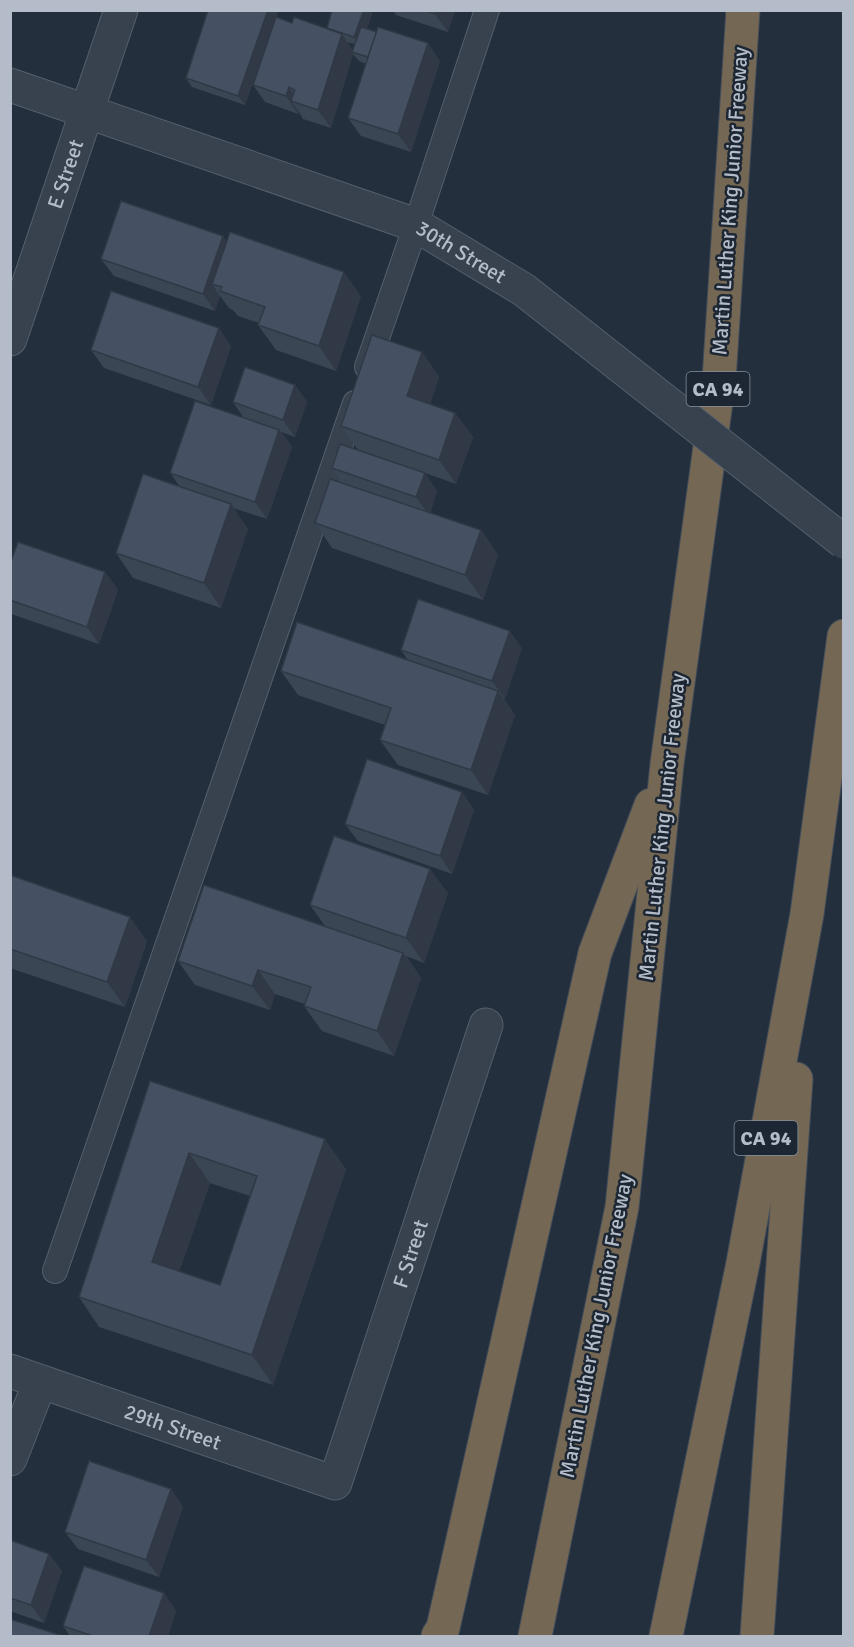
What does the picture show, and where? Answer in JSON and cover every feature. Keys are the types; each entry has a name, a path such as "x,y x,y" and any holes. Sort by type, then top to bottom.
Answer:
{"highway":[{"name":"Martin Luther King Junior Freeway","path":"535,1636 622,1207 667,764 719,380 743,10"},
{"name":"CA 94","path":"666,1636 743,1263 807,914 843,636"},
{"path":"438,1636 446,1616 595,953 667,764"},
{"path":"757,1636 807,914"}],"street":[{"name":"E Street","path":"10,339 121,10"},
{"name":"30th Street","path":"10,86 416,225 524,290 843,542"},
{"name":"F Street","path":"334,1483 486,1025"},
{"name":"29th Street","path":"25,1376 334,1483"},
{"path":"10,1459 25,1376"}],"lane":[{"path":"55,1271 416,225 487,10"}],"building":[{"path":"208,10 268,10 238,96 186,78"},
{"path":"332,10 364,10 354,37 327,28"},
{"path":"424,10 436,10 435,14"},
{"path":"276,17 292,23 294,17 342,34 318,110 291,101 295,90 289,87 286,96 253,85"},
{"path":"361,27 377,32 368,57 352,52"},
{"path":"378,27 428,43 398,134 348,118"},
{"path":"121,201 223,236 203,294 101,259"},
{"path":"230,232 344,272 319,346 258,325 265,307 220,291 222,287 212,284"},
{"path":"111,291 219,328 198,387 91,350"},
{"path":"372,335 422,352 407,396 455,413 439,460 341,426"},
{"path":"245,367 295,385 283,420 233,402"},
{"path":"195,401 279,430 255,502 170,473"},
{"path":"340,444 425,473 416,497 332,468"},
{"path":"143,474 231,504 204,583 116,553"},
{"path":"330,479 481,530 465,575 315,523"},
{"path":"18,542 105,572 87,627 10,600 10,564"},
{"path":"418,599 510,631 492,681 401,650"},
{"path":"297,622 498,691 471,770 380,740 391,708 281,671"},
{"path":"367,759 462,792 440,856 345,824"},
{"path":"334,836 430,869 406,938 310,905"},
{"path":"10,875 130,917 107,982 10,949"},
{"path":"204,885 403,953 377,1031 304,1006 311,987 258,970 252,986 178,961"},
{"path":"150,1081 325,1139 252,1355 79,1297","holes":["189,1153 257,1176 220,1285 152,1262"]},
{"path":"89,1461 171,1489 146,1560 65,1532"},
{"path":"10,1540 49,1554 31,1605 10,1598"},
{"path":"84,1566 164,1593 149,1636 93,1636 63,1626"},
{"path":"10,1619 63,1636 10,1636"}]}
